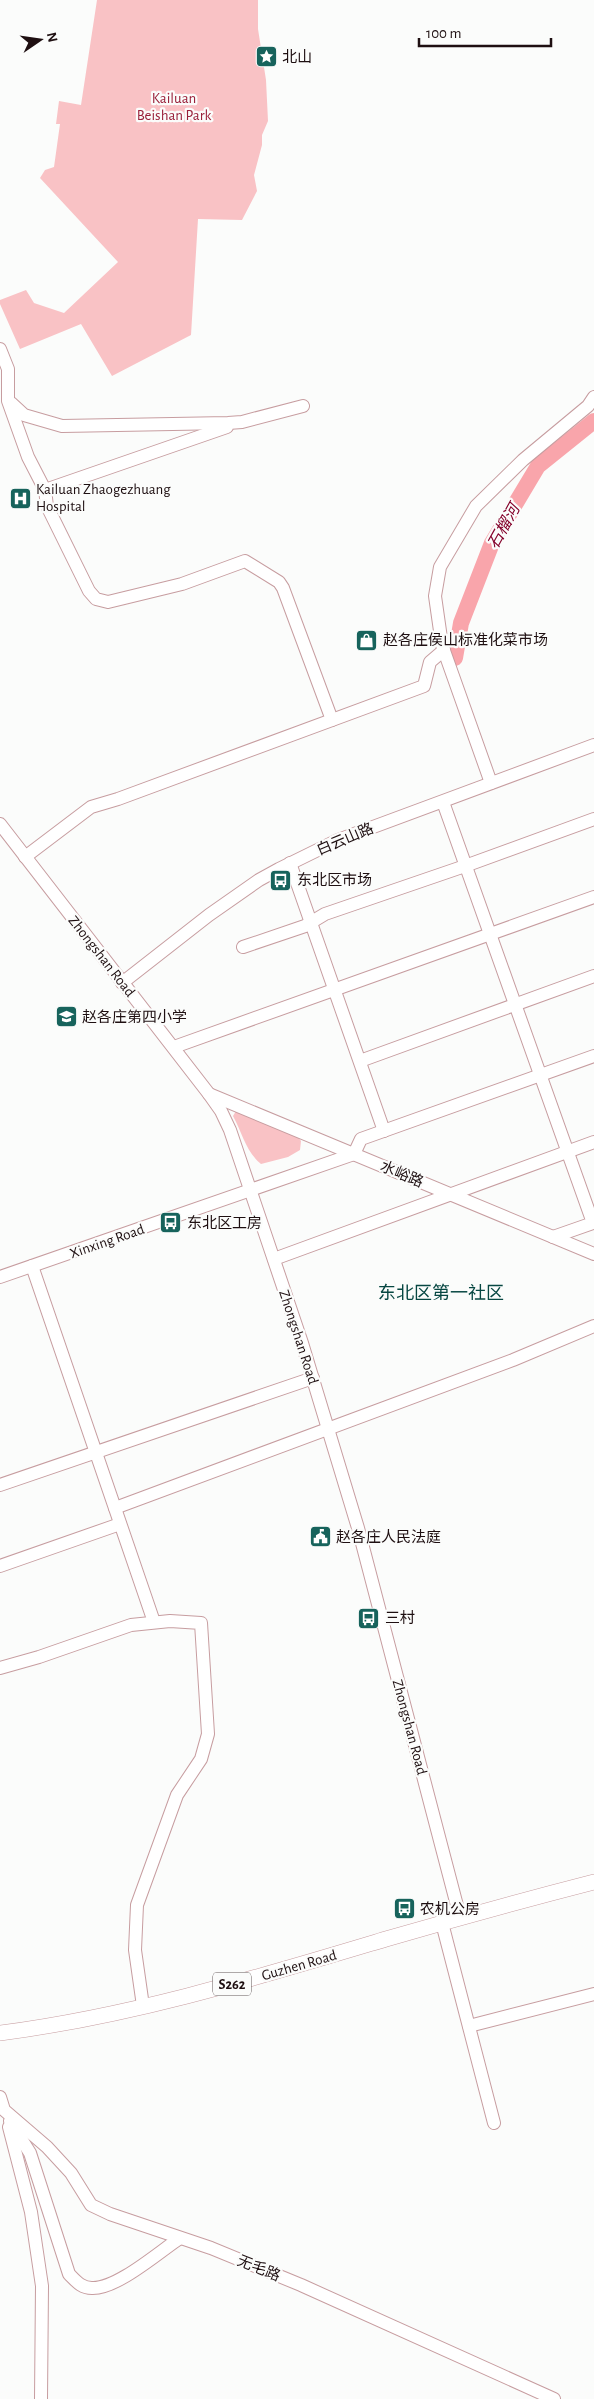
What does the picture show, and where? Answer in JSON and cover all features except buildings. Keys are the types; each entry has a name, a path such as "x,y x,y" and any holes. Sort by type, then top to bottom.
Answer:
{"main road":[{"name":"Guzhen Road","path":"0,2033 78,2022 256,1978 460,1917 594,1882"}],"street":[{"path":"0,349 8,369 4,401 28,457 45,490 47,506 88,591 96,599 108,602 182,584 245,561 279,582 283,588 332,720"},
{"path":"491,783 444,650 435,596 440,567 476,506 523,460 588,406 594,397"},
{"path":"4,401 24,415 45,423 62,426 242,422"},
{"path":"45,490 242,422 303,406"},
{"path":"25,857 91,807 118,800 424,686 430,662 444,650"},
{"name":"白云山路","path":"122,983 208,915 259,880 290,863 338,840 594,745"},
{"path":"443,802 594,1223 553,1237"},
{"path":"244,947 311,922 325,914 466,866 594,819"},
{"name":"Zhongshan Road","path":"0,824 210,1094 221,1110 230,1130 313,1378 358,1528 460,1917"},
{"path":"290,863 384,1131"},
{"path":"174,1047 594,897"},
{"path":"360,1061 594,976"},
{"path":"354,1154 361,1139 594,1056"},
{"name":"水峪路","path":"210,1094 594,1254"},
{"path":"274,1259 594,1142"},
{"name":"Xinxing Road","path":"0,1277 354,1154"},
{"path":"32,1266 154,1622"},
{"path":"115,1508 513,1360 594,1326"},
{"path":"0,1485 313,1378"},
{"path":"0,1566 120,1524"},
{"path":"0,1668 39,1657 131,1624 154,1622 201,1623 208,1734 200,1759 177,1795 137,1905 135,1950 143,2006"},
{"path":"442,1923 494,2123"},
{"path":"469,2026 594,1994"},
{"path":"0,2097 31,2212 42,2286 41,2399"},
{"path":"4,2110 30,2153 69,2274 80,2285 91,2288 104,2286 120,2279 180,2238"},
{"name":"无毛路","path":"4,2110 47,2147 72,2173 91,2205 110,2214 180,2238 301,2285 554,2399"}],"green space":[{"name":"Kailuan Beishan Park","path":"97,0 258,0 258,29 266,80 268,121 262,135 262,145 254,175 257,191 242,220 198,219 191,335 112,376 81,324 20,349 0,304 0,300 26,290 34,303 64,313 118,262 40,178 45,170 54,167 60,124 56,124 59,101 81,105"},
{"path":"236,1111 298,1137 301,1141 300,1150 288,1157 261,1164 245,1142 233,1116"}],"waterway":[{"name":"石榴河","path":"455,658 461,623 492,543 538,466 594,421"}],"place":[{"name":"北山","path":"266,57"},
{"name":"Kailuan Zhaogezhuang Hospital","path":"20,498"},
{"name":"赵各庄侯山标准化菜市场","path":"367,640"},
{"name":"东北区市场","path":"281,880"},
{"name":"赵各庄第四小学","path":"66,1017"},
{"name":"东北区工房","path":"171,1223"},
{"name":"赵各庄人民法庭","path":"320,1537"},
{"name":"三村","path":"369,1618"},
{"name":"农机公房","path":"404,1909"}],"district":[{"name":"东北区第一社区","path":"441,1293"}]}
